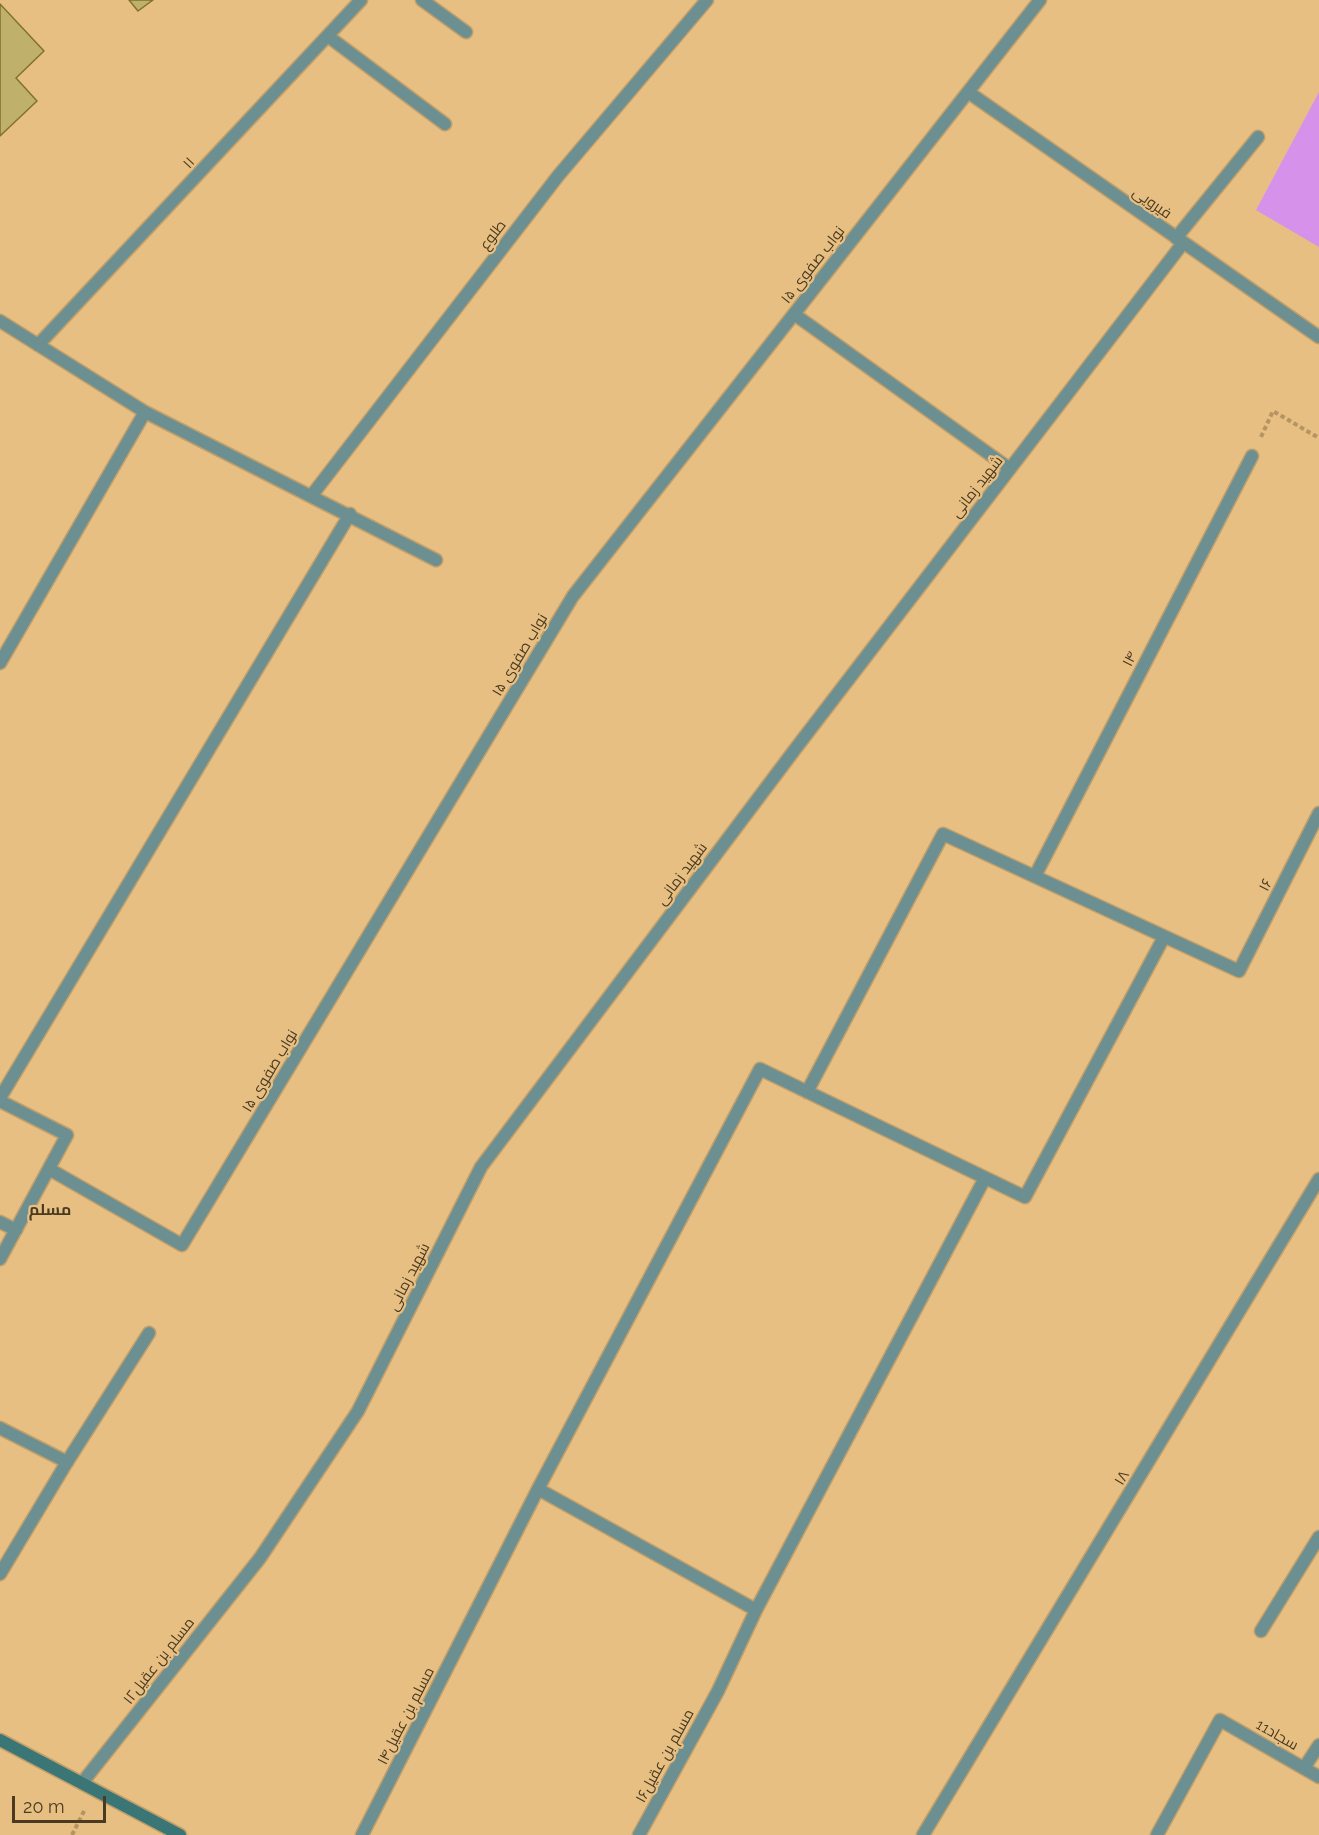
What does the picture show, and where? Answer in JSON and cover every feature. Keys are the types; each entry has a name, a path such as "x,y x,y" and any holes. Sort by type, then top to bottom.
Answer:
{"street":[{"name":"۱۱","path":"38,345 329,37 361,0"},
{"path":"422,0 466,32"},
{"name":"طلوع","path":"312,495 558,176 707,0"},
{"name":"نواب صفوی ۱۵","path":"49,1169 182,1245 573,596 1040,0"},
{"path":"329,37 445,124"},
{"name":"فیرویی","path":"968,92 1319,338"},
{"name":"شهید زمانی","path":"260,1558 358,1411 481,1167 796,748 1010,469 1258,137"},
{"path":"794,314 1010,469"},
{"path":"0,321 145,412 350,514 436,560"},
{"path":"0,663 145,412"},
{"name":"۱۴","path":"1035,876 1252,456"},
{"path":"0,1260 67,1135 0,1100 350,514"},
{"name":"۱۶","path":"1164,937 1239,971 1319,813"},
{"path":"943,834 1035,876 1164,937 1025,1197 807,1092 943,834"},
{"name":"مسلم بن عقیل۱۴","path":"362,1835 538,1489 760,1069 807,1092"},
{"name":"مسلم بن عقیل۱۶","path":"639,1835 718,1691 756,1610 985,1178"},
{"name":"۱۸","path":"923,1835 1319,1179"},
{"path":"0,1222 16,1230"},
{"path":"0,1574 67,1462 149,1333"},
{"path":"0,1428 67,1462"},
{"path":"538,1489 756,1610"},
{"path":"1262,1631 1319,1537"},
{"name":"مسلم بن عقیل۱۲","path":"81,1784 260,1558"},
{"name":"11سجاد","path":"1157,1835 1220,1720 1319,1777"},
{"path":"0,1740 180,1835"},
{"path":"1304,1768 1319,1745"}],"path":[{"path":"1252,456 1274,411 1319,438"},
{"path":"72,1835 93,1790"}],"shaded area":[{"path":"1319,92 1319,247 1256,210"}],"building":[{"path":"129,0 153,0 138,11"},
{"path":"0,4 44,51 16,78 37,101 0,136"}],"district":[{"name":"مسلم","path":"50,1210"}]}
